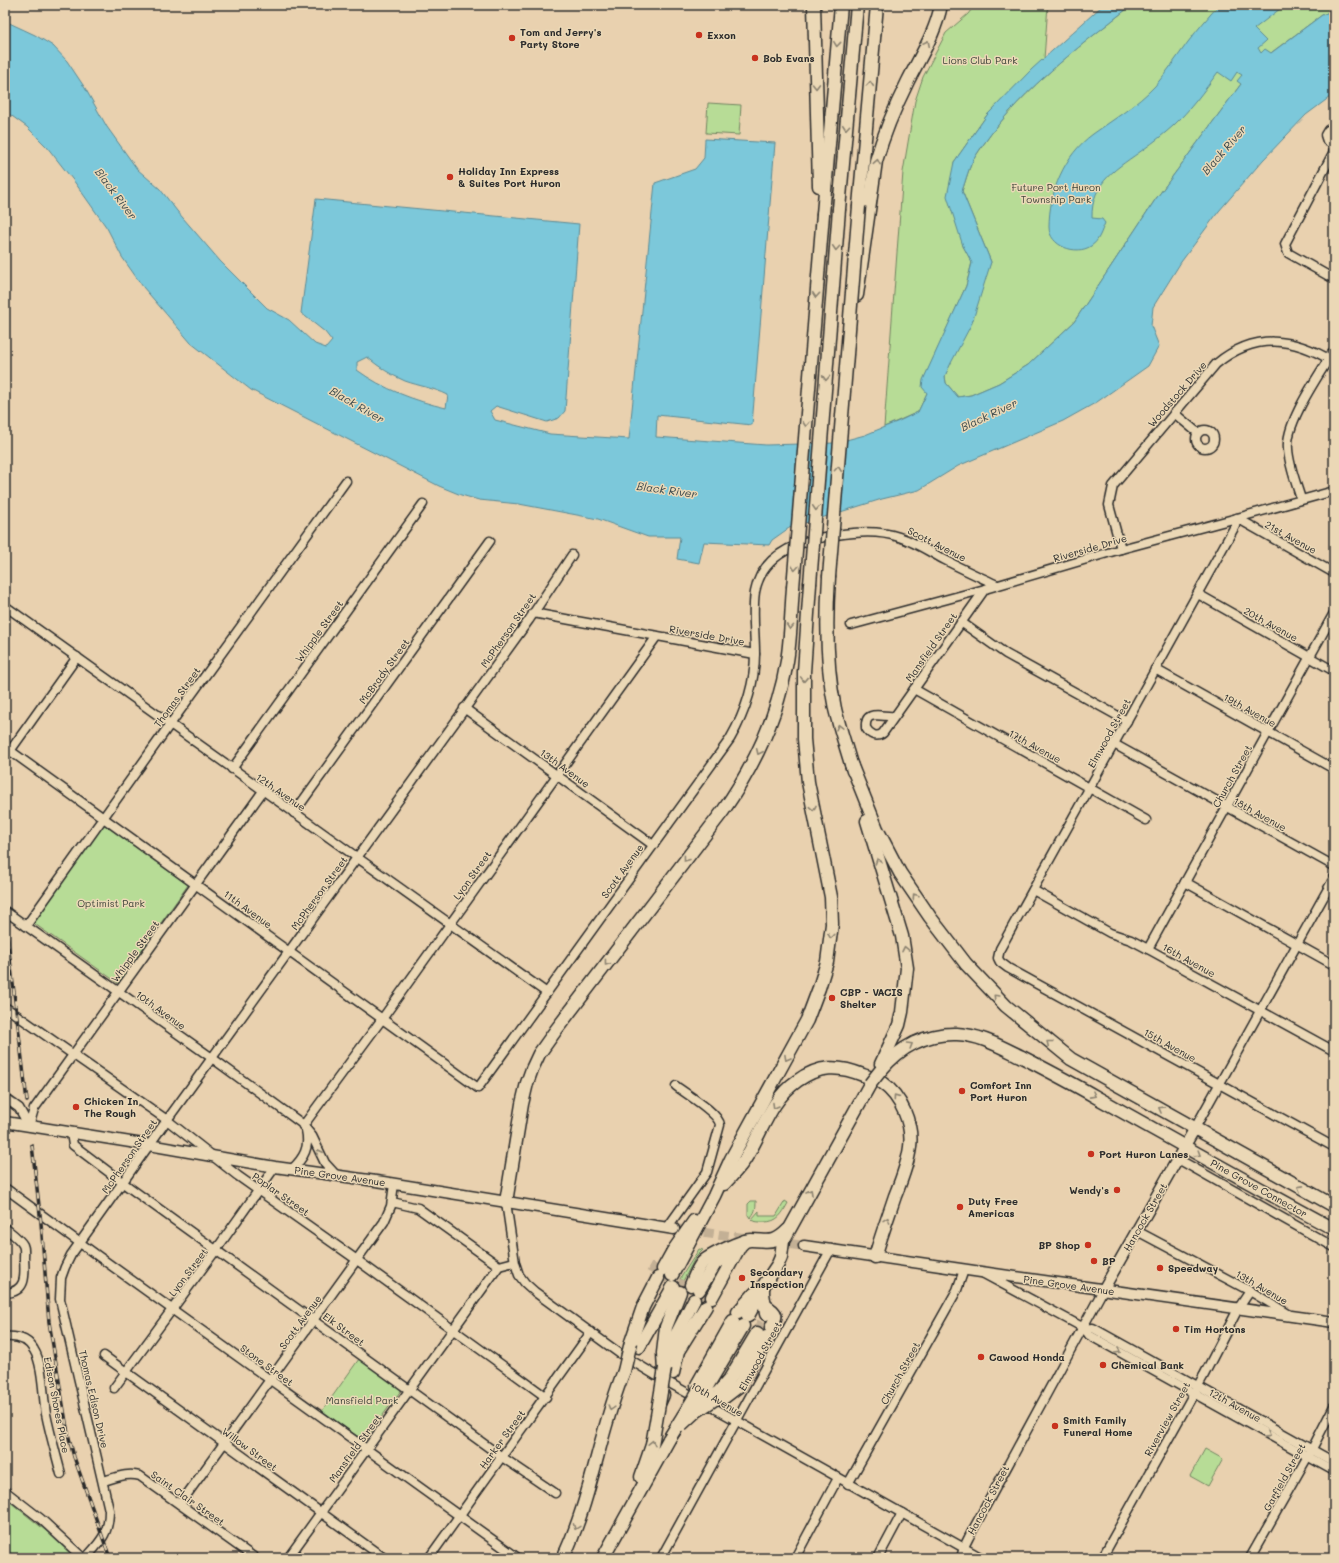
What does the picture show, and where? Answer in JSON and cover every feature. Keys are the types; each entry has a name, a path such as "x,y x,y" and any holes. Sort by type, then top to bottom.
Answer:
{"highway":[{"path":"814,5 818,180 823,214"},
{"path":"506,1202 525,1090 539,1054 723,811 758,754 772,719 784,676 790,639 841,5"},
{"path":"667,1368 663,1353 666,1327 704,1210 807,1020 824,975 831,935 832,914 830,897 811,798 805,746 804,672 839,209 857,5"},
{"path":"603,1558 671,1436 710,1392 756,1314 780,1260 782,1244 868,1087 880,1070 899,1024 902,1012 907,974 906,956 899,924 875,852 839,727 831,685 826,623 859,206 877,5"},
{"path":"847,363 876,161 887,127 932,33 941,5"},
{"name":"Pine Grove Connector","path":"850,764 877,829 900,873 916,898 966,964 997,997 1025,1023 1071,1060 1334,1206"},
{"name":"Pine Grove Connector","path":"880,1070 898,1053 916,1041 934,1036 957,1034 980,1038 1060,1076 1185,1146 1212,1163 1334,1229"},
{"path":"624,1519 639,1484 652,1445 667,1368 678,1351 680,1285 677,1236 704,1210 745,1161 776,1103 790,1086 814,1072 828,1068 849,1069 877,1080 889,1088 904,1111 910,1128 911,1146 908,1158 875,1257"},
{"path":"563,1558 587,1494 618,1385 635,1345 680,1285 707,1257 741,1243 771,1241 784,1234 791,1226"},
{"path":"618,1385 635,1345 639,1319 643,1307 740,1246 741,1243"},
{"path":"691,1414 710,1392 738,1386 756,1314"}],"main road":[{"name":"Pine Grove Avenue","path":"5,1122 275,1167 336,1175 670,1228"},
{"name":"Hancock Street","path":"1103,1290 1195,1128"},
{"name":"Pine Grove Avenue","path":"804,1246 1334,1322"}],"street":[{"path":"1334,127 1328,130 1325,135 1327,141 1334,145"},
{"path":"1334,150 1285,244 1288,253 1334,279"},
{"name":"Woodstock Drive","path":"1120,549 1109,505 1112,490 1119,478 1216,364 1227,355 1243,347 1265,342 1283,341 1300,345 1331,360"},
{"path":"1301,499 1288,450 1288,435 1297,414 1331,360 1334,350"},
{"path":"1174,412 1198,433"},
{"name":"Thomas Street","path":"26,926 346,481"},
{"name":"Riverside Drive","path":"851,625 1334,490"},
{"name":"Whipple Street","path":"232,769 423,504"},
{"name":"21st Avenue","path":"1238,518 1334,573"},
{"name":"Elmwood Street","path":"998,958 1000,949 1198,594 1238,518"},
{"name":"Scott Avenue","path":"817,538 862,532 876,532 893,535 912,542 952,564 997,585"},
{"name":"Riverside Drive","path":"533,613 755,654 755,595 762,574 769,563 783,551 817,538"},
{"name":"McBrady Street","path":"294,813 490,541"},
{"name":"McPherson Street","path":"80,1242 150,1145 166,1120 533,613 572,555"},
{"name":"Mansfield Street","path":"895,716 984,589"},
{"name":"20th Avenue","path":"1198,594 1334,671"},
{"name":"12th Avenue","path":"5,606 547,993"},
{"name":"Church Street","path":"1148,949 1334,612"},
{"path":"961,622 1006,654 1127,721"},
{"name":"Lyon Street","path":"304,1127 657,636"},
{"name":"Scott Avenue","path":"478,1088 727,745 736,729 750,692 755,654"},
{"path":"5,758 8,749 78,657"},
{"name":"19th Avenue","path":"1155,669 1334,769"},
{"name":"17th Avenue","path":"914,689 1146,820"},
{"name":"13th Avenue","path":"464,708 653,845"},
{"name":"18th Avenue","path":"1114,744 1334,866"},
{"name":"11th Avenue","path":"8,749 478,1088"},
{"name":"Whipple Street","path":"29,1126 34,1109 263,791"},
{"name":"Hancock Street","path":"1195,1128 1334,878"},
{"path":"1184,882 1334,964"},
{"name":"16th Avenue","path":"1033,890 1110,933 1131,940 1148,949 1334,1051"},
{"name":"10th Avenue","path":"5,911 212,1058 304,1127 314,1140 323,1160 336,1175"},
{"name":"15th Avenue","path":"998,958 1000,962 1008,968 1333,1145"},
{"name":"Poplar Street","path":"5,1007 166,1120 258,1190 546,1397"},
{"path":"670,1228 707,1172 720,1128 719,1120 713,1114 676,1086"},
{"path":"5,1098 19,1108 29,1126"},
{"path":"292,1169 301,1160 307,1150 308,1144 304,1127"},
{"name":"Elk Street","path":"71,1133 74,1145 123,1183 410,1389 502,1457 555,1493"},
{"path":"1178,1159 1334,1247"},
{"name":"Lyon Street","path":"114,1388 275,1167"},
{"name":"Scott Avenue","path":"180,1504 387,1217 392,1202 394,1184"},
{"name":"Stone Street","path":"5,1188 516,1558"},
{"path":"392,1202 411,1205 421,1210 499,1266 514,1262"},
{"name":"10th Avenue","path":"506,1202 514,1262 519,1275 529,1287 639,1365 848,1484 964,1546 982,1558"},
{"path":"5,1228 17,1237 22,1244 24,1248 25,1266 24,1280 20,1288 12,1292 5,1293"},
{"name":"13th Avenue","path":"1137,1231 1250,1291 1292,1316"},
{"name":"Thomas Edison Drive","path":"80,1242 65,1267 61,1278 60,1294 103,1481 108,1510 107,1528 104,1538 86,1558"},
{"name":"Elmwood Street","path":"661,1558 831,1249"},
{"name":"Mansfield Street","path":"288,1558 499,1266"},
{"name":"Church Street","path":"848,1484 957,1290 964,1270"},
{"name":"12th Avenue","path":"981,1272 1085,1328 1093,1328 1198,1385 1310,1452 1334,1471"},
{"name":"Hancock Street","path":"960,1558 964,1546 1055,1377 1085,1328 1103,1290"},
{"name":"Riverview Street","path":"1102,1558 1198,1385 1238,1309 1250,1291"},
{"name":"12th Avenue","path":"1085,1328 1089,1335 1193,1393 1310,1452 1334,1462"},
{"name":"Harker Street","path":"429,1558 546,1397 591,1332"},
{"name":"Edison Shores Place","path":"5,1337 16,1337 24,1340 36,1353 46,1415 61,1474"},
{"name":"Willow Street","path":"104,1356 384,1558"},
{"name":"Garfield Street","path":"1250,1558 1310,1452 1334,1406"},
{"name":"Saint Clair Street","path":"103,1481 125,1474 134,1474 143,1478 255,1558"},
{"path":"795,1558 838,1478"},
{"path":"5,1491 41,1519 83,1558"},
{"path":"878,1558 902,1513"}],"green space":[{"name":"Lions Club Park","path":"975,5 1048,5 1044,59 987,115 954,162 963,246 972,262 966,286 924,379 927,393 918,412 884,427 903,172 915,101 923,77 946,33 968,14"},
{"name":"Future Port Huron Township Park","path":"1132,5 1334,5 1334,10 1322,15 1272,52 1241,84 1155,200 1074,322 1028,365 999,383 971,395 958,397 946,383 945,376 991,262 962,191 971,165 975,157 1008,113 1027,94 1089,39"},
{"path":"708,103 741,105 739,135 706,133"},
{"name":"Optimist Park","path":"103,824 188,885 118,983 32,922"},
{"path":"751,1201 756,1201 756,1204 754,1213 750,1218 748,1215 748,1204"},
{"path":"785,1201 788,1203 779,1217 773,1221 756,1222 751,1220 759,1211 759,1216 776,1216"},
{"path":"699,1249 703,1250 695,1258 683,1281 680,1279"},
{"name":"Mansfield Park","path":"359,1359 402,1389 364,1441 322,1411"},
{"path":"1205,1449 1223,1459 1208,1486 1190,1476"},
{"path":"5,1498 45,1530 75,1558 16,1558 5,1549"}],"water":[{"name":"Black River","path":"1103,5 1132,5 1089,39 1027,94 1008,113 975,157 971,165 962,191 991,262 972,323 945,376 946,383 958,397 971,395 999,383 1028,365 1074,322 1155,200 1241,84 1237,81 1242,75 1237,72 1231,81 1218,72 1191,107 1173,126 1116,169 1108,177 1096,194 1093,205 1092,218 1102,219 1105,223 1100,236 1091,246 1078,250 1058,244 1050,234 1049,227 1055,188 1066,163 1074,152 1093,134 1133,106 1155,86 1192,37 1219,5 1285,5 1254,29 1266,41 1258,48 1261,53 1265,49 1271,53 1322,15 1334,10 1334,94 1306,115 1263,160 1219,211 1181,262 1153,307 1151,326 1159,346 1148,366 1097,402 1063,421 958,466 919,490 882,499 789,528 772,540 769,545 704,542 699,563 677,559 680,537 648,537 598,519 519,504 479,500 461,495 439,486 251,390 191,343 143,287 122,257 107,228 76,184 47,147 27,127 5,111 5,21 35,35 53,46 67,61 85,88 107,127 137,169 160,189 220,261 267,308 289,320 315,344 326,348 332,341 325,332 301,313 316,199 579,224 565,411 559,418 547,422 496,406 490,411 495,420 550,434 629,439 655,183 695,169 704,158 705,139 775,143 752,425 657,415 656,437 766,445 835,443 865,435 918,412 927,393 922,387 923,380 966,286 972,263 963,246 947,196 954,162 987,115 1032,69","holes":["367,357 390,373 405,381 448,395 446,408 400,394 367,377 357,370 357,362"]}],"tunnel":[{"path":"674,1229 752,1239"},
{"path":"775,1242 804,1246"},
{"path":"652,1274 657,1265"},
{"path":"663,1281 668,1272"},
{"path":"680,1292 685,1281"},
{"path":"700,1303 705,1293"},
{"path":"737,1324 743,1314"},
{"path":"757,1333 766,1314"}],"railway":[{"path":"5,917 27,1101"},
{"path":"32,1145 41,1223 49,1322 68,1434 74,1457 110,1558"}],"place":[{"name":"Exxon","path":"699,35"},
{"name":"Tom and Jerry's Party Store","path":"512,38"},
{"name":"Bob Evans","path":"755,58"},
{"name":"Holiday Inn Express & Suites Port Huron","path":"450,177"},
{"name":"CBP - VACIS Shelter","path":"832,998"},
{"name":"Comfort Inn Port Huron","path":"962,1091"},
{"name":"Chicken In The Rough","path":"76,1107"},
{"name":"Port Huron Lanes","path":"1091,1154"},
{"name":"Wendy's","path":"1117,1190"},
{"name":"Duty Free Americas","path":"960,1207"},
{"name":"BP Shop","path":"1088,1245"},
{"name":"BP","path":"1094,1261"},
{"name":"Speedway","path":"1160,1268"},
{"name":"Secondary Inspection","path":"742,1278"},
{"name":"Tim Hortons","path":"1176,1329"},
{"name":"Cawood Honda","path":"981,1357"},
{"name":"Chemical Bank","path":"1103,1365"},
{"name":"Smith Family Funeral Home","path":"1055,1426"}]}
